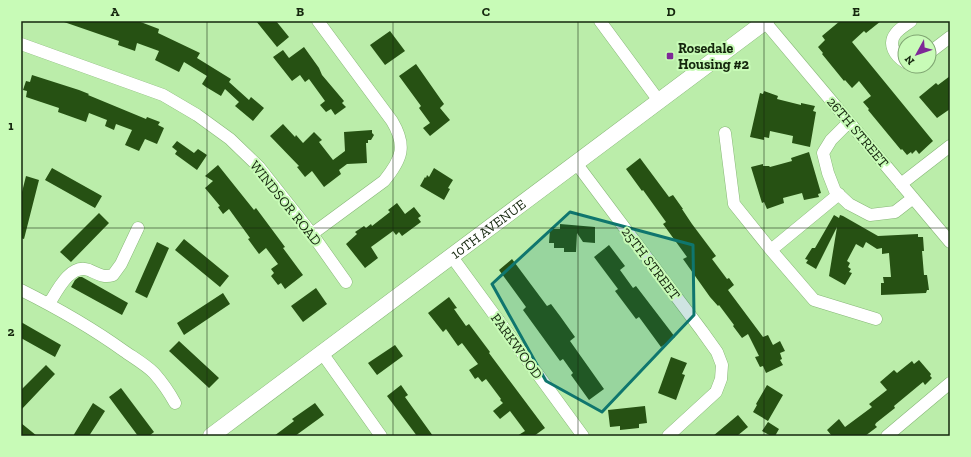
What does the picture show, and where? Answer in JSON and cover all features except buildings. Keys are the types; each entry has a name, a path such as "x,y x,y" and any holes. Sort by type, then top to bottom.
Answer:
{"main road":[{"name":"10TH AVENUE","path":"211,436 452,257 765,21"}],"street":[{"path":"312,234 384,181 399,159 401,146 399,133 392,121 318,21"},
{"path":"600,21 659,101"},
{"name":"26TH STREET","path":"765,21 950,242"},
{"path":"897,55 893,50 892,40 896,33 911,21"},
{"path":"937,47 950,37"},
{"name":"WINDSOR ROAD","path":"21,44 163,95 197,115 230,139 259,167 312,234 346,282"},
{"path":"849,122 831,140 823,154 835,191 849,204 870,215 895,212 913,198"},
{"path":"725,133 734,204 771,250 814,300 876,319"},
{"path":"902,184 950,146"},
{"name":"25TH STREET","path":"576,163 702,331 717,352 722,365 721,379 716,392 668,436"},
{"path":"771,250 839,194"},
{"path":"49,304 64,280 74,271 88,270 106,277 113,275 121,264 138,228"},
{"name":"PARKWOOD","path":"452,257 583,436"},
{"path":"21,290 49,304 110,340 153,372 175,403"},
{"path":"322,353 381,436"},
{"path":"887,436 950,383"}],"highlighted area":[{"path":"570,212 693,245 694,315 602,412 546,381 492,284"}],"place":[{"name":"Rosedale Housing #2","path":"670,56"}]}
